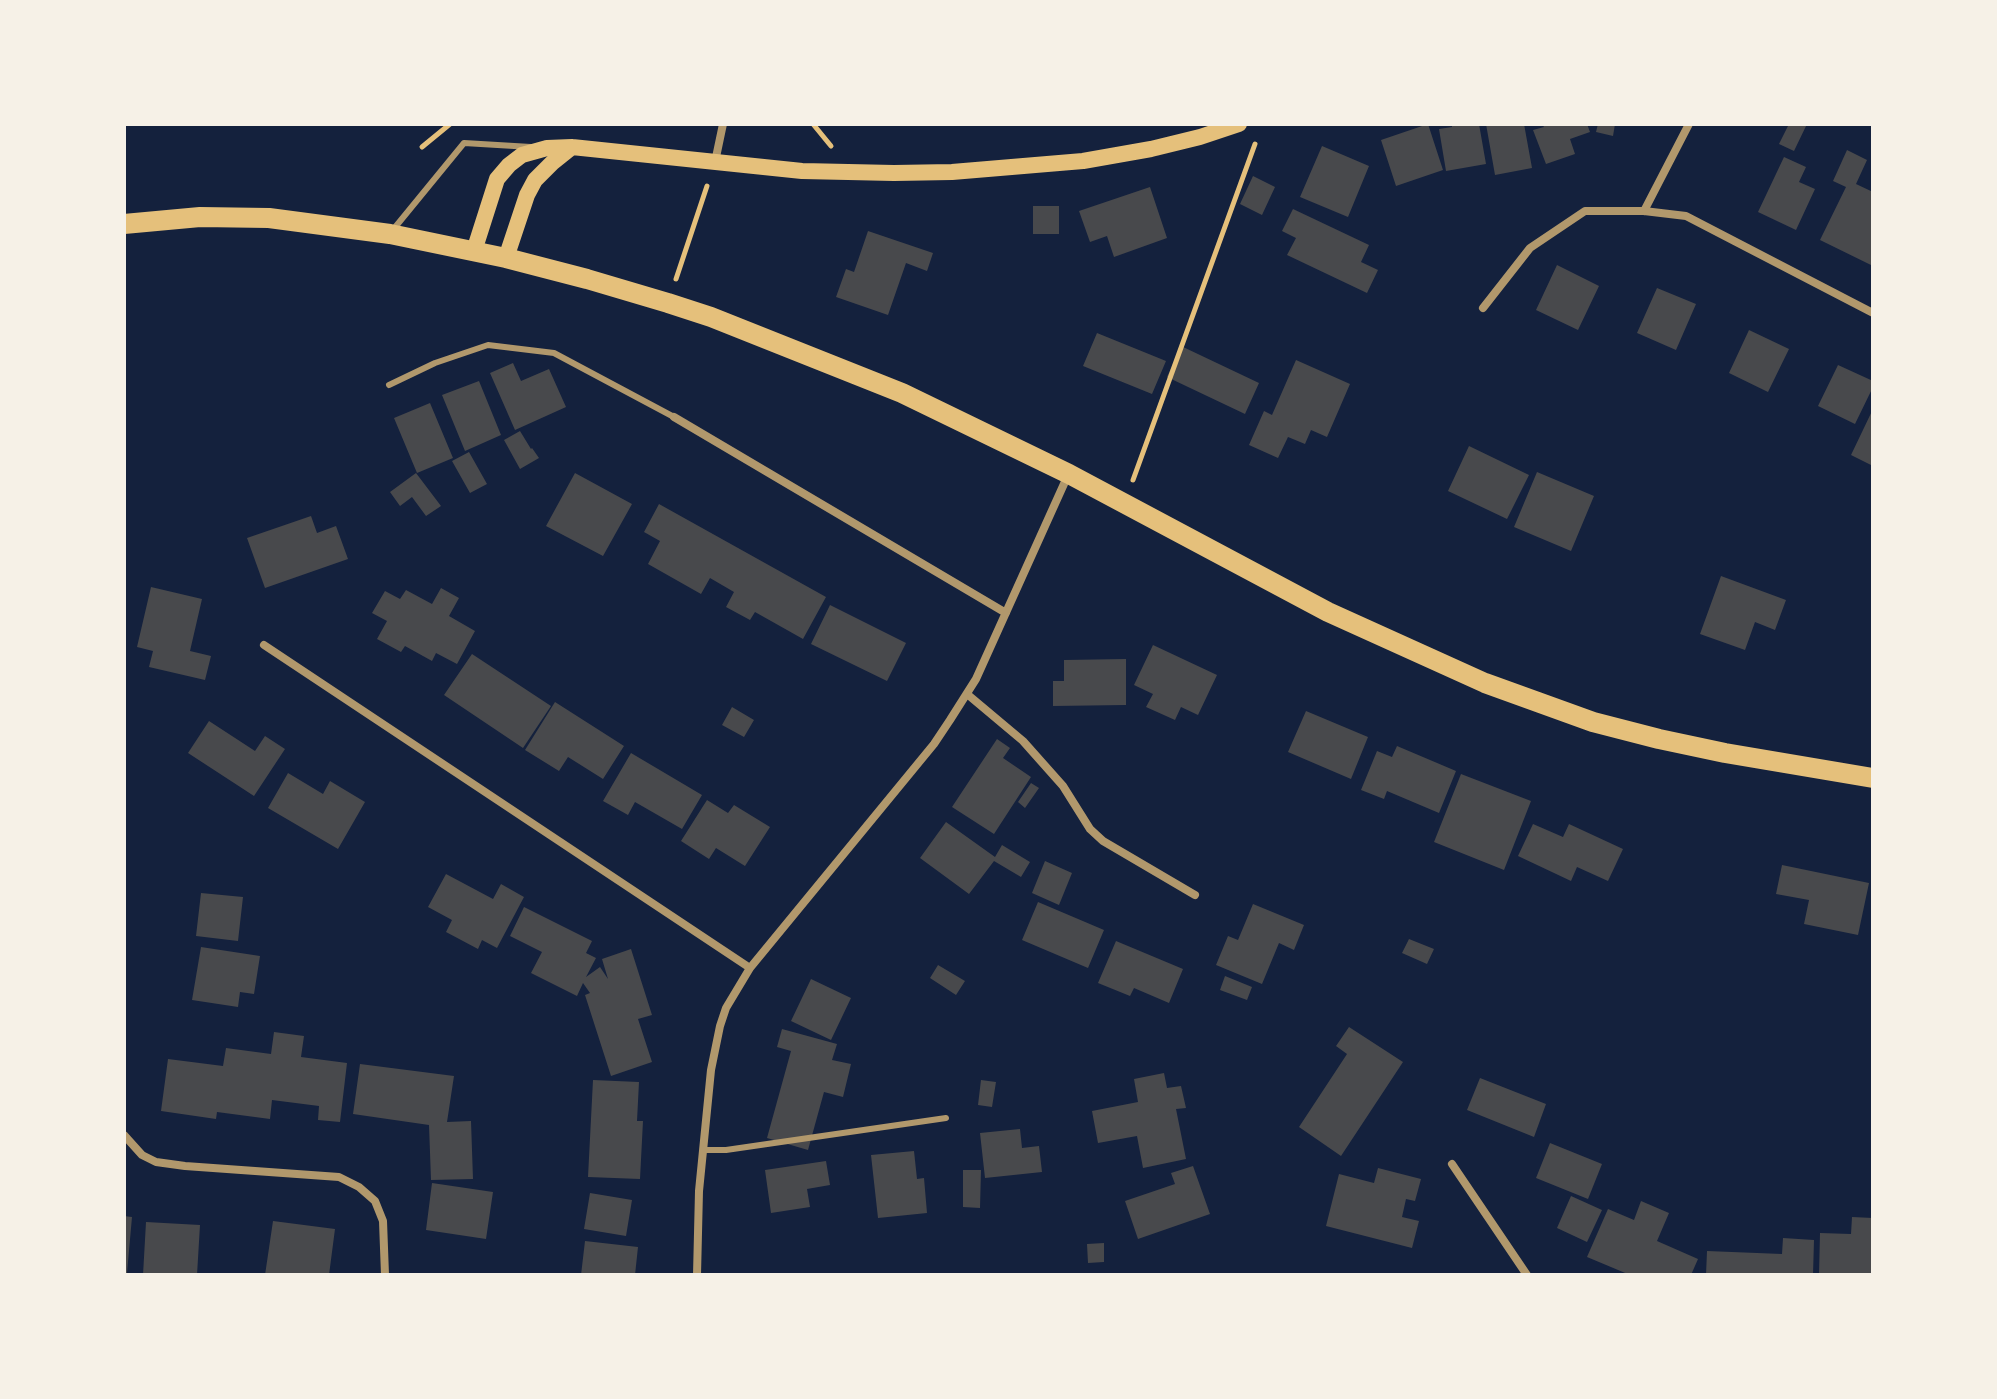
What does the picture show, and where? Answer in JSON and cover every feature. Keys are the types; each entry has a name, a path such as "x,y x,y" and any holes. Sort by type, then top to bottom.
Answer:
{"main road":[{"path":"474,251 497,179 522,155 547,148 572,147 802,171 952,172 1083,161 1151,149 1239,124"},
{"path":"506,258 535,180 572,147"},
{"path":"124,224 200,217 269,218 390,234 506,258 668,303 800,350 902,393 1069,474 1328,612 1485,683 1593,722 1659,739 1873,778"}],"street":[{"path":"715,163 723,124"},
{"path":"1644,211 1689,124"},
{"path":"1483,308 1530,248 1585,211 1644,211 1686,216 1873,313"},
{"path":"674,417 1006,613"},
{"path":"697,1275 699,1191 711,1070 720,1026 734,992 750,968 934,744 967,694 1069,474"},
{"path":"264,645 750,968"},
{"path":"967,694 1023,741 1063,786 1090,829 1103,841 1195,895"},
{"path":"124,1135 142,1155 156,1162 339,1177 359,1187 375,1201 383,1221 385,1275"},
{"path":"1452,1164 1527,1275"}],"lane":[{"path":"390,234 464,143 547,148"},
{"path":"389,385 435,363 488,345 554,353 674,417"},
{"path":"703,1150 726,1150 946,1118"}],"path":[{"path":"422,147 450,124"},
{"path":"1124,503 1258,134"},
{"path":"668,303 715,163"}],"building":[{"path":"1428,124 1443,170 1396,186 1381,140"},
{"path":"1452,124 1479,124 1486,164 1446,171 1439,129 1452,127"},
{"path":"1486,124 1524,124 1532,168 1495,175"},
{"path":"1542,124 1587,124 1590,132 1570,139 1575,154 1546,164 1533,130 1544,127"},
{"path":"1598,124 1615,124 1613,136 1596,132"},
{"path":"1789,124 1807,124 1794,151 1779,144"},
{"path":"1322,146 1369,166 1348,217 1300,197"},
{"path":"1847,150 1867,160 1856,184 1873,192 1873,266 1820,240 1846,187 1833,181"},
{"path":"1784,157 1806,167 1799,182 1815,189 1796,230 1758,212"},
{"path":"1253,176 1275,187 1262,215 1240,204"},
{"path":"1150,187 1167,238 1114,257 1107,236 1090,242 1079,211"},
{"path":"1033,206 1059,206 1059,234 1033,234"},
{"path":"1293,209 1369,245 1361,262 1378,270 1367,293 1287,255 1296,238 1282,231"},
{"path":"868,231 933,253 927,271 906,263 888,315 836,297 846,269 854,272"},
{"path":"1557,265 1599,286 1578,330 1536,310"},
{"path":"1657,288 1696,304 1676,350 1637,333"},
{"path":"1749,330 1789,349 1768,392 1729,373"},
{"path":"1097,333 1166,361 1152,394 1083,366"},
{"path":"1181,346 1259,383 1245,414 1167,377"},
{"path":"1296,360 1350,384 1327,437 1311,430 1305,444 1288,437 1278,458 1249,445 1264,411 1272,415"},
{"path":"513,363 521,381 549,369 566,407 515,430 490,373"},
{"path":"1838,365 1873,381 1855,424 1818,406"},
{"path":"479,381 501,435 465,451 442,395"},
{"path":"430,403 453,458 417,473 394,418"},
{"path":"1873,409 1873,466 1851,455"},
{"path":"520,431 539,458 520,469 504,440"},
{"path":"1469,446 1529,475 1507,519 1448,491"},
{"path":"469,452 487,484 470,493 452,461"},
{"path":"1537,472 1594,496 1571,551 1514,527"},
{"path":"416,473 441,506 426,516 412,497 400,506 390,492"},
{"path":"575,473 632,504 603,556 546,526"},
{"path":"659,504 826,597 803,639 755,612 750,620 726,607 734,592 710,578 701,594 648,564 660,541 644,532"},
{"path":"311,516 317,533 336,526 348,559 265,588 247,538"},
{"path":"1721,576 1786,600 1775,630 1755,622 1745,650 1700,634"},
{"path":"151,587 202,599 190,651 211,656 205,680 149,667 153,651 137,647"},
{"path":"441,588 459,598 449,616 475,631 457,664 436,653 432,661 405,646 401,652 377,639 387,621 372,613 385,591 400,599 406,590 432,604"},
{"path":"830,605 906,643 887,681 811,644"},
{"path":"1153,645 1217,675 1198,715 1181,707 1175,720 1146,707 1153,694 1134,685"},
{"path":"472,654 551,706 523,748 444,695"},
{"path":"1126,659 1126,705 1053,706 1053,681 1064,681 1064,660"},
{"path":"555,702 624,746 603,779 568,757 559,771 525,750"},
{"path":"732,707 754,720 744,737 722,725"},
{"path":"1306,711 1368,737 1351,779 1288,752"},
{"path":"209,721 255,751 265,736 285,749 254,796 188,753"},
{"path":"997,739 1010,748 1003,758 1031,777 994,834 952,807"},
{"path":"1397,746 1456,771 1439,813 1387,791 1384,799 1361,790 1377,751 1392,757"},
{"path":"631,753 702,795 682,829 635,802 628,815 603,801"},
{"path":"288,773 323,794 330,781 365,802 338,849 268,808"},
{"path":"1461,774 1531,801 1504,870 1434,842"},
{"path":"1031,783 1039,788 1025,808 1018,802"},
{"path":"707,800 728,813 734,805 770,827 745,866 716,848 709,859 681,841"},
{"path":"946,822 995,857 1002,845 1030,862 1021,877 994,861 969,894 920,858"},
{"path":"1533,824 1563,837 1569,824 1623,849 1608,881 1577,867 1571,881 1518,856"},
{"path":"1045,861 1072,873 1059,905 1032,893"},
{"path":"1782,865 1869,883 1858,935 1804,924 1809,900 1776,894"},
{"path":"446,874 493,899 501,884 524,897 497,948 482,940 478,949 446,932 452,920 428,907"},
{"path":"201,893 243,897 238,941 196,936"},
{"path":"1038,902 1104,930 1088,968 1022,940"},
{"path":"1253,904 1304,925 1294,950 1279,943 1262,984 1216,965 1228,936 1238,940"},
{"path":"524,907 592,941 586,953 596,958 586,977 600,967 608,979 602,959 631,949 652,1015 638,1019 652,1062 611,1076 585,995 590,993 583,983 577,996 531,973 542,952 510,936"},
{"path":"1409,939 1434,949 1427,964 1402,953"},
{"path":"1116,941 1183,969 1169,1003 1134,988 1130,996 1098,983"},
{"path":"201,947 260,956 254,994 240,992 238,1007 192,1000"},
{"path":"938,965 965,981 956,995 930,978"},
{"path":"1225,976 1252,987 1247,1000 1220,990"},
{"path":"811,979 851,998 831,1040 791,1021"},
{"path":"1349,1027 1403,1062 1341,1156 1299,1127 1347,1054 1336,1046"},
{"path":"782,1029 837,1044 832,1060 851,1064 843,1097 824,1092 808,1150 767,1138 791,1051 777,1047"},
{"path":"274,1032 304,1036 301,1057 347,1063 340,1122 318,1120 319,1106 272,1100 270,1119 217,1112 216,1119 161,1111 168,1059 223,1066 226,1048 271,1054"},
{"path":"360,1064 454,1076 447,1122 471,1121 473,1179 431,1180 429,1125 353,1114"},
{"path":"1164,1073 1167,1088 1181,1086 1186,1108 1176,1109 1186,1159 1143,1168 1137,1136 1098,1143 1092,1111 1138,1102 1134,1079"},
{"path":"1480,1078 1546,1104 1534,1137 1467,1110"},
{"path":"593,1080 639,1082 637,1121 643,1121 640,1179 588,1177"},
{"path":"981,1080 996,1082 992,1107 978,1105"},
{"path":"1020,1129 1022,1148 1039,1146 1042,1172 985,1178 980,1133"},
{"path":"1550,1143 1602,1164 1588,1199 1536,1178"},
{"path":"914,1151 917,1179 924,1178 927,1213 878,1218 871,1155"},
{"path":"826,1161 830,1185 807,1189 810,1207 771,1213 765,1170"},
{"path":"1193,1166 1210,1214 1138,1239 1125,1201 1175,1184 1171,1173"},
{"path":"1378,1168 1421,1179 1415,1201 1406,1199 1402,1217 1419,1221 1412,1248 1326,1226 1339,1174 1374,1183"},
{"path":"963,1170 981,1170 980,1208 963,1207"},
{"path":"432,1183 493,1192 486,1239 426,1230"},
{"path":"590,1193 632,1200 626,1236 584,1229"},
{"path":"1571,1196 1602,1210 1587,1242 1557,1228"},
{"path":"1641,1201 1669,1213 1657,1241 1698,1259 1691,1275 1630,1275 1587,1257 1608,1209 1634,1220"},
{"path":"124,1216 132,1217 127,1273 124,1273"},
{"path":"1852,1217 1873,1218 1873,1275 1819,1275 1820,1233 1851,1234"},
{"path":"273,1221 335,1229 329,1275 265,1275"},
{"path":"146,1222 200,1225 197,1275 143,1275"},
{"path":"1783,1238 1814,1240 1813,1275 1706,1275 1707,1251 1782,1254"},
{"path":"585,1241 638,1247 635,1275 581,1275"},
{"path":"1104,1243 1104,1262 1088,1263 1087,1244"}]}
